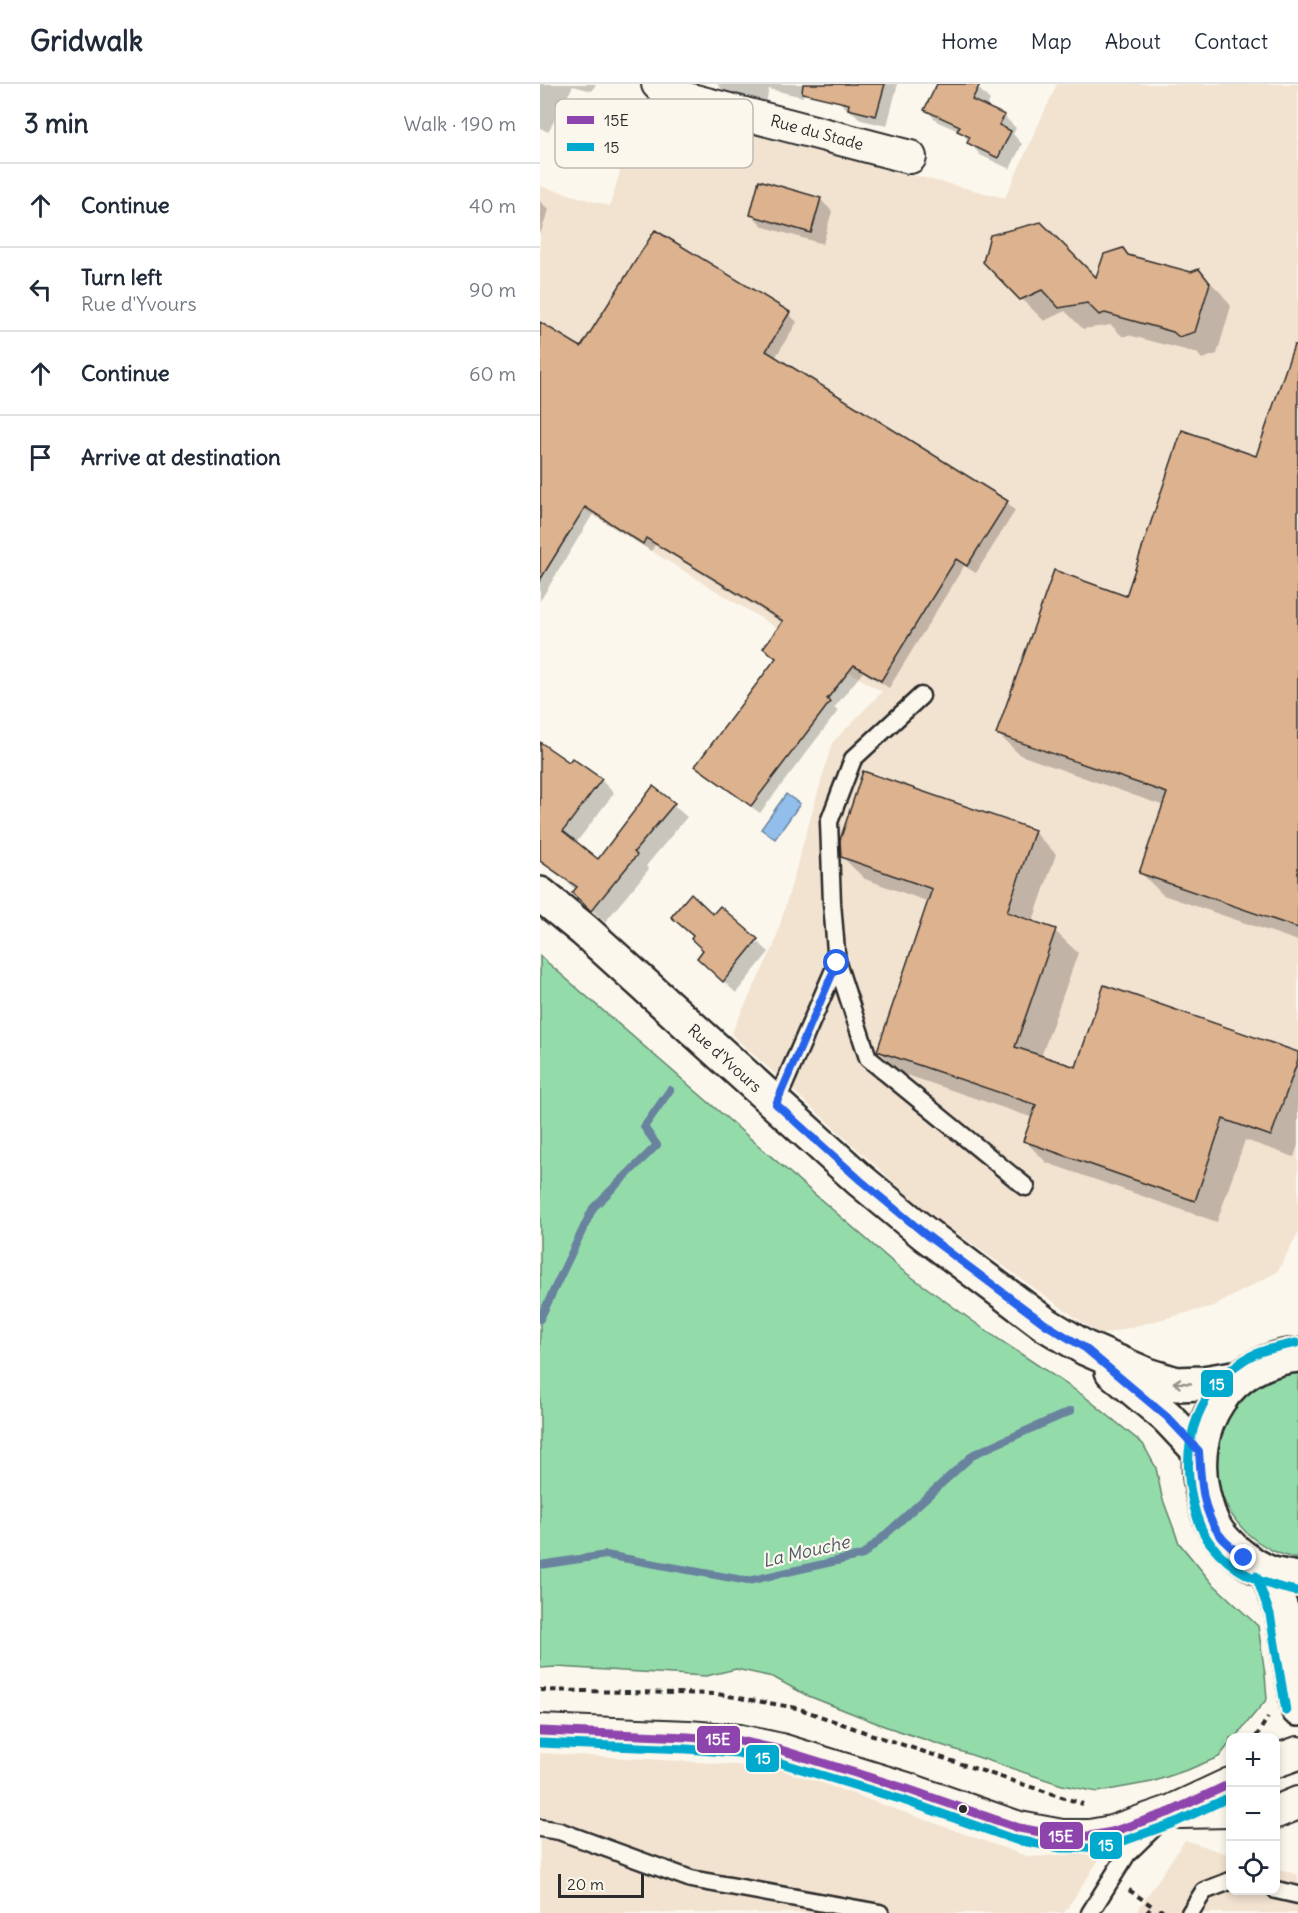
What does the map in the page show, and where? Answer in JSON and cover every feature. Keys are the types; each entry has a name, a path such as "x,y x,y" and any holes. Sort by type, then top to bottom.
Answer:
{"main road":[{"name":"Rue d'Yvours","path":"540,894 584,930 860,1180 925,1234 1045,1324 1085,1348"},
{"path":"1085,1348 1147,1375 1176,1384 1203,1383 1240,1377"},
{"path":"1085,1348 1167,1417 1199,1451"},
{"path":"1298,1355 1262,1363 1240,1377 1220,1399 1205,1424 1199,1451 1201,1484 1208,1516 1223,1539 1244,1558 1283,1575 1282,1611 1295,1672 1298,1709"}],"street":[{"name":"Rue du Stade","path":"658,84 668,94 687,99"},
{"name":"Rue du Stade","path":"753,116 910,157"},
{"path":"540,1731 698,1738 771,1748 907,1789 1019,1828 1062,1836 1090,1836 1112,1832 1170,1812 1226,1786"},
{"path":"1280,1759 1298,1753"},
{"path":"1280,1810 1298,1803"},
{"path":"1170,1812 1226,1811"}],"lane":[{"path":"921,696 853,759 829,822 837,963 868,1058 1026,1187"},
{"path":"776,1104 837,963"},
{"path":"1090,1913 1127,1854 1170,1812"},
{"path":"540,1828 559,1831 691,1879 880,1913"},
{"path":"1190,1913 1204,1891 1226,1883"},
{"path":"1280,1891 1298,1895"}],"path":[{"path":"540,1690 717,1694 797,1708 1085,1805"},
{"path":"1112,1877 1152,1906 1147,1913"},
{"path":"1160,1913 1161,1910 1166,1913"}],"shaded area":[{"path":"1057,84 1298,84 1298,1233 1277,1272 1214,1306 1100,1335 922,1208 731,1034 774,946 832,743 882,692 540,483 540,186 610,206 621,168 753,168 753,135 1005,198"},
{"path":"540,1753 783,1769 1029,1857 1104,1852 1064,1913 540,1913"},
{"path":"1185,1840 1226,1854 1226,1895 1280,1895 1280,1869 1298,1875 1298,1913 1136,1913"}],"green space":[{"path":"540,956 902,1270 988,1332 1084,1396 1143,1444 1156,1468 1162,1497 1179,1543 1211,1582 1258,1626 1267,1699 1238,1733 1226,1733 1226,1748 1219,1757 1152,1782 1097,1792 1062,1785 884,1726 806,1695 773,1677 736,1669 706,1676 557,1667 540,1668"},
{"path":"1298,1373 1298,1559 1263,1545 1237,1523 1222,1495 1217,1464 1221,1433 1237,1406 1262,1385"}],"water":[{"path":"786,794 800,804 775,839 761,829"}],"building":[{"path":"803,84 885,84 876,116 848,109 849,104 802,93"},
{"path":"937,84 980,84 972,100 1005,115 999,125 1011,131 998,158 967,143 970,137 957,131 960,126 924,110"},
{"path":"759,180 821,198 811,233 750,215"},
{"path":"1041,222 1096,277 1104,254 1123,248 1128,255 1191,272 1199,269 1210,283 1195,332 1179,337 1173,332 1105,313 1099,315 1087,303 1059,308 1042,290 1020,300 983,262 990,235"},
{"path":"655,230 790,312 766,351 1008,501 967,566 956,559 881,681 854,665 827,699 830,702 751,806 695,766 776,658 763,648 783,621 646,538 643,544 585,507 540,580 540,322 581,347"},
{"path":"1294,345 1298,345 1298,928 1139,873 1167,793 996,734 1054,570 1126,596 1182,430 1256,456"},
{"path":"540,742 569,762 572,758 602,779 563,831 598,859 653,786 675,803 634,852 637,855 591,911 572,893 577,887 540,861"},
{"path":"863,771 1035,830 1007,912 1056,929 1015,1047 1076,1067 1104,985 1298,1052 1298,1060 1271,1136 1223,1119 1195,1201 1023,1141 1036,1105 877,1051 932,889 841,857 840,840"},
{"path":"691,893 713,914 720,906 758,939 723,982 697,958 703,950 691,939 693,936 671,917"}],"waterway":[{"path":"540,1319 593,1208 657,1145 644,1127 670,1090"},
{"name":"La Mouche","path":"540,1565 606,1555 748,1581 863,1555 974,1454 1071,1411"}],"transit line":[{"name":"15","path":"1296,1343 1256,1354 1229,1372 1206,1400 1192,1432 1189,1450 1191,1494 1202,1530 1210,1543 1228,1562 1248,1575 1271,1585 1296,1591"},
{"name":"15","path":"1256,1576 1270,1614 1286,1711"},
{"name":"15E","path":"540,1731 740,1741 781,1750 907,1789 1019,1828 1062,1836 1090,1836 1112,1832 1170,1812 1226,1786"},
{"name":"15","path":"540,1743 738,1753 778,1762 903,1800 1016,1840 1061,1848 1091,1848 1115,1844 1174,1823 1226,1799"}],"route":[{"path":"837,963 776,1104 860,1180 925,1234 1045,1324 1085,1348 1167,1417 1199,1451 1201,1484 1208,1516 1223,1539 1244,1558"}]}
